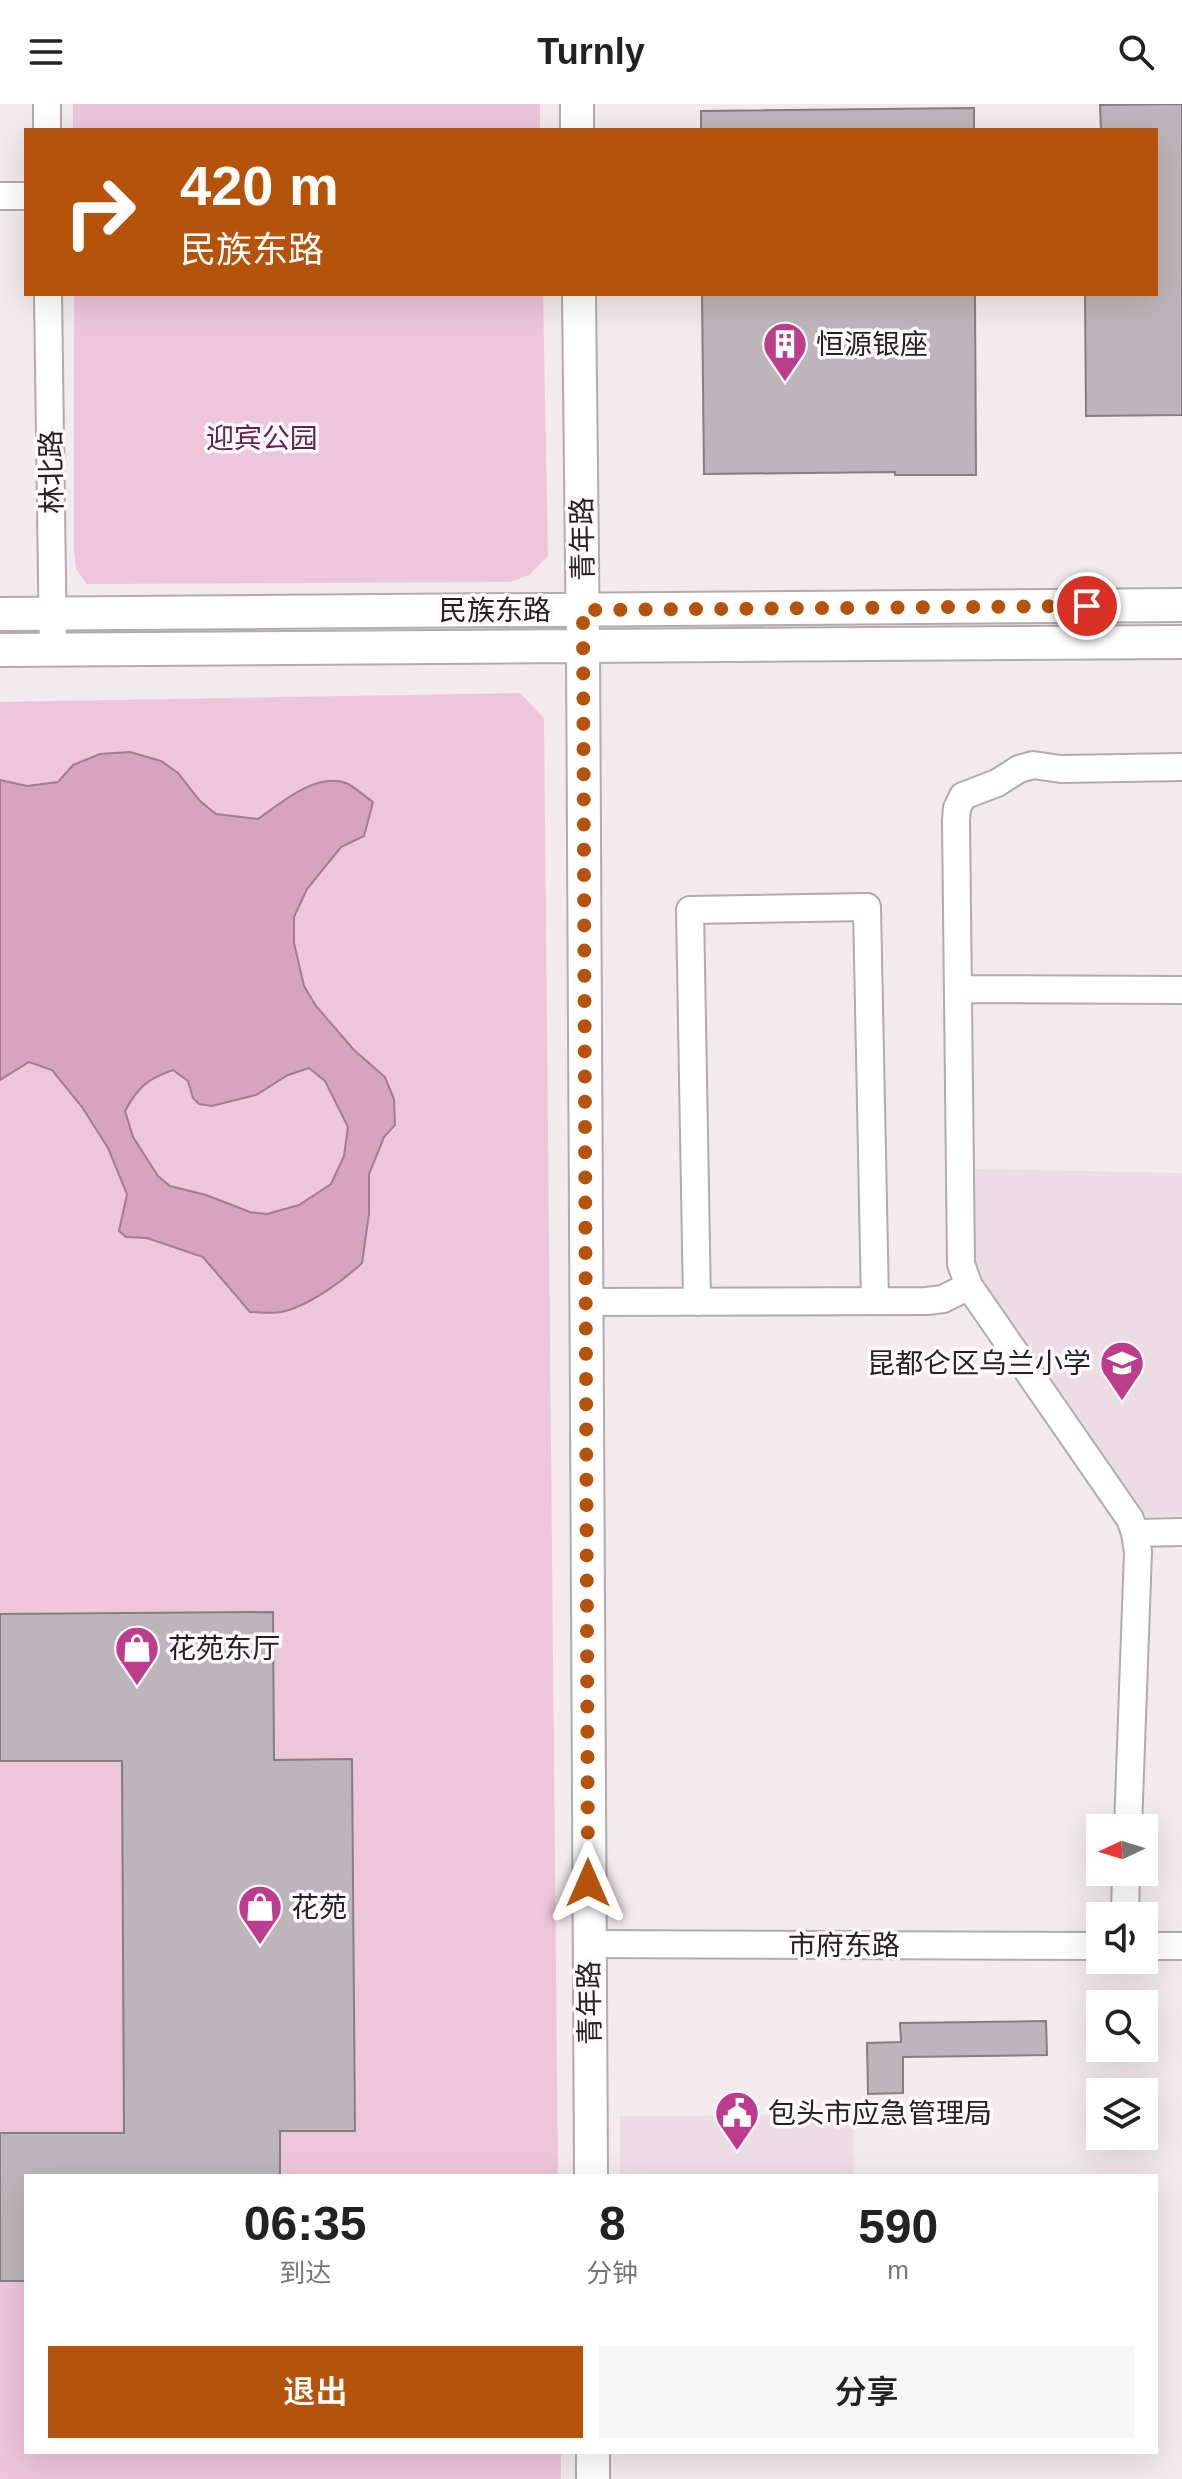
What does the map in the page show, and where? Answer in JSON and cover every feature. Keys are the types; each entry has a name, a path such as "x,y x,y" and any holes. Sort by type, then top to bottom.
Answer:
{"main road":[{"path":"577,104 577,128"},
{"name":"青年路","path":"579,296 591,2174"},
{"name":"民族东路","path":"0,614 1182,605"},
{"name":"民族东路","path":"0,650 1182,642"},
{"path":"593,2454 593,2479"}],"street":[{"path":"47,104 47,128"},
{"path":"0,196 24,196"},
{"name":"林北路","path":"48,296 53,649"},
{"path":"1129,1814 1138,1552 1135,1533 1130,1519 969,1286 959,1252 956,820 963,796 1033,765 1061,769 1182,767"},
{"path":"697,1302 690,910 867,907 875,1301"},
{"path":"958,989 1182,990"},
{"path":"586,1302 943,1299 969,1286"},
{"path":"1135,1533 1182,1532"},
{"name":"市府东路","path":"589,1944 1086,1946"},
{"path":"1158,1946 1182,1946"}],"shaded area":[{"path":"130,752 161,761 178,773 200,801 216,814 258,819 311,785 335,781 346,783 373,802 364,836 341,847 307,889 294,917 294,943 304,986 316,1006 354,1050 385,1077 394,1099 395,1125 384,1137 369,1174 369,1214 362,1263 324,1292 291,1309 274,1313 250,1312 203,1257 147,1238 126,1237 119,1231 127,1194 108,1148 82,1107 52,1070 29,1062 0,1080 0,780 27,786 58,782 73,765 100,754","holes":["309,1068 325,1081 348,1127 344,1156 331,1184 299,1205 267,1214 250,1212 206,1195 170,1186 158,1176 133,1137 125,1111 144,1085 173,1070 188,1081 193,1098 199,1104 212,1106 256,1095 288,1075"]},
{"name":"昆都仑区乌兰小学","path":"970,1169 1182,1173 1182,1516 1143,1517 983,1288 971,1261"},
{"name":"包头市应急管理局","path":"841,2115 853,2127 854,2174 620,2174 620,2116"}],"green space":[{"path":"73,104 540,104 540,128 73,128"},
{"name":"迎宾公园","path":"74,296 543,296 548,556 529,575 510,582 87,584 76,569"},
{"path":"520,693 544,718 558,2174 24,2174 24,2454 561,2454 561,2479 0,2479 0,702"}],"building":[{"path":"1182,104 1182,415 1086,416 1085,296 1158,296 1158,128 1101,128 1100,105"},
{"path":"974,108 974,128 701,128 701,111"},
{"name":"恒源银座","path":"702,296 975,296 976,475 895,475 895,472 704,474"},
{"path":"273,1612 274,1760 352,1759 355,2131 280,2131 280,2174 24,2174 24,2281 0,2281 0,2133 124,2133 122,1761 0,1761 0,1614"},
{"path":"1046,2021 1047,2055 903,2057 903,2093 868,2094 867,2043 901,2042 900,2023"}],"place":[{"name":"恒源银座","path":"785,383"},
{"name":"昆都仑区乌兰小学","path":"1122,1402"},
{"name":"花苑东厅","path":"137,1687"},
{"name":"花苑","path":"260,1946"},
{"name":"包头市应急管理局","path":"737,2152"}],"route":[{"path":"588,1883 583,610 1087,606"}]}
